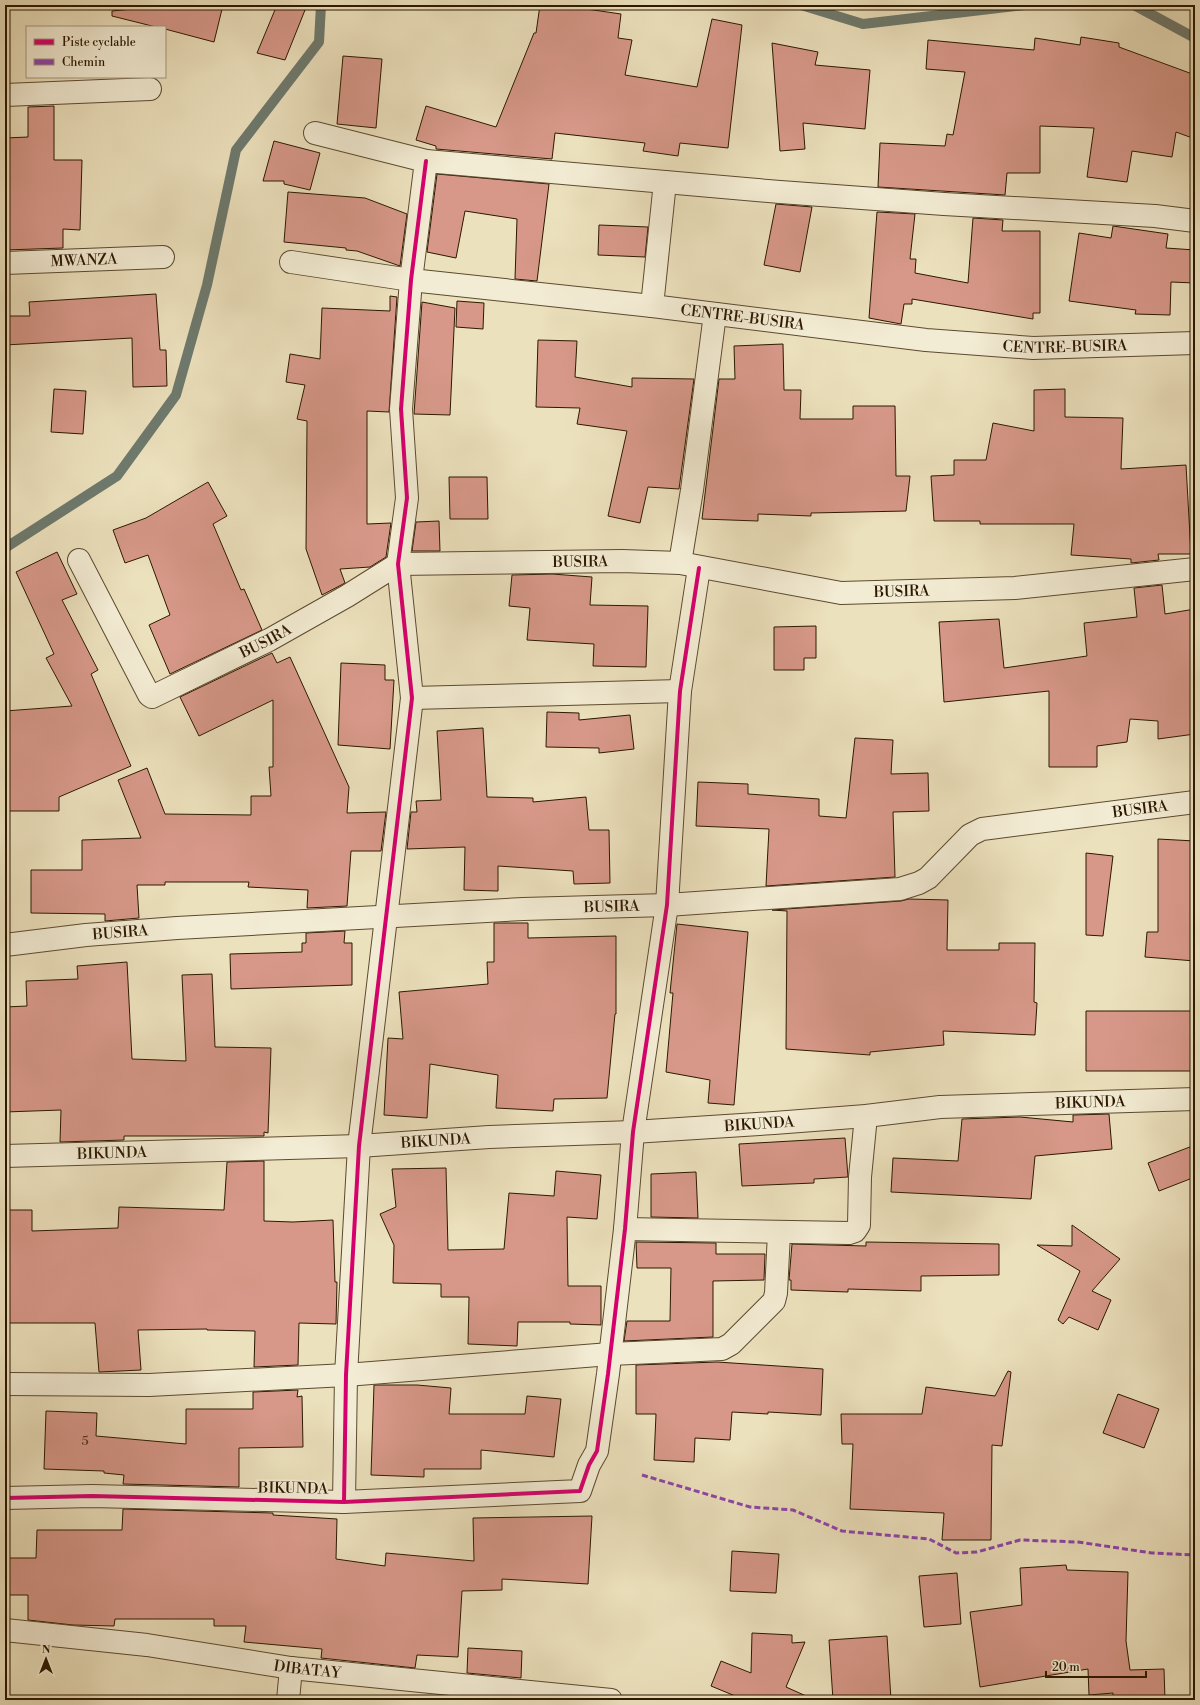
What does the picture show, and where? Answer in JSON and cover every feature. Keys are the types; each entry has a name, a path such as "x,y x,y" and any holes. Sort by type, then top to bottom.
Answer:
{"street":[{"path":"5,95 150,89"},
{"path":"315,133 426,161 944,204 1084,211 1195,221"},
{"path":"344,1502 346,1375 359,1146 412,698 398,564 407,498 402,409 411,280 426,161"},
{"path":"652,306 665,182"},
{"name":"MWANZA","path":"5,263 163,257"},
{"name":"CENTRE-BUSIRA","path":"291,262 411,280 652,306 926,340 1033,348 1195,343"},
{"path":"610,1354 625,1229 633,1132 667,905 689,566 692,490 715,314"},
{"name":"BUSIRA","path":"79,560 148,695 152,697 269,640 347,596 398,564 622,561 689,566 840,593 1015,588 1195,569"},
{"path":"412,698 680,691"},
{"name":"BUSIRA","path":"5,945 86,935 177,928 523,909 667,905 900,889 920,883 928,878 970,835 982,829 1195,802"},
{"name":"BIKUNDA","path":"5,1156 359,1146 489,1137 633,1132 866,1116 940,1106 1195,1098"},
{"path":"625,1229 779,1233 849,1233 855,1231 859,1225 860,1178 866,1116"},
{"path":"5,1384 148,1385 346,1375 610,1354 722,1349 731,1344 774,1301 776,1293 779,1233"},
{"name":"BIKUNDA","path":"5,1498 92,1496 344,1502 580,1491 589,1465 597,1451 610,1354"},
{"name":"DIBATAY","path":"5,1630 147,1645 291,1668 611,1700"},
{"path":"288,1700 291,1668"}],"building":[{"path":"173,5 223,5 214,42 166,29 166,26 152,26 112,16 112,11"},
{"path":"277,5 307,5 285,60 257,53"},
{"path":"540,5 559,5 621,14 618,38 632,40 625,75 697,87 712,19 742,25 728,148 680,143 678,156 643,151 645,143 555,133 552,159 436,149 436,146 416,140 426,106 496,127 534,33 536,33"},
{"path":"1081,37 1119,43 1119,47 1195,75 1195,139 1176,132 1172,157 1132,151 1127,182 1087,177 1094,128 1040,126 1040,173 1007,173 1005,195 878,187 880,143 945,146 947,134 953,135 965,72 926,69 928,40 1034,50 1035,38 1080,45"},
{"path":"772,43 818,52 815,65 870,70 865,129 803,123 805,149 780,151"},
{"path":"343,56 382,59 376,128 337,124"},
{"path":"54,106 54,160 82,160 80,230 63,229 63,248 5,250 5,138 28,137 28,107"},
{"path":"274,141 320,153 310,190 284,184 284,181 263,181"},
{"path":"437,174 549,184 537,281 515,279 517,219 465,211 456,258 427,252"},
{"path":"288,192 365,198 407,214 400,266 357,251 346,250 346,248 284,242"},
{"path":"776,204 812,207 800,272 764,265"},
{"path":"877,212 915,214 910,259 916,259 915,273 968,283 973,218 1003,220 1002,231 1040,231 1040,313 1033,313 1033,319 912,299 912,304 904,304 901,324 869,318"},
{"path":"599,225 648,227 645,257 598,255"},
{"path":"1113,226 1168,234 1166,248 1195,250 1195,283 1171,282 1170,315 1135,314 1136,310 1069,301 1079,233 1111,238"},
{"path":"156,294 160,350 166,350 167,386 133,387 132,338 5,345 5,316 30,316 29,302"},
{"path":"390,296 397,297 389,412 367,411 367,524 391,523 386,557 370,567 340,569 345,583 322,595 306,549 307,421 297,419 305,385 286,382 290,354 320,359 322,308 390,311"},
{"path":"457,301 484,303 483,329 456,327"},
{"path":"422,302 455,308 450,415 414,414"},
{"path":"538,340 577,341 575,377 632,387 632,378 694,379 679,489 648,487 640,523 608,516 627,431 577,424 580,408 536,407"},
{"path":"783,344 784,390 801,390 800,419 853,419 853,406 895,406 896,476 910,476 906,511 811,513 811,516 758,514 758,521 702,519 719,379 735,379 734,346"},
{"path":"54,389 86,391 83,434 51,432"},
{"path":"1065,389 1065,417 1123,418 1121,469 1186,465 1191,554 1158,554 1159,560 1131,563 1131,559 1071,555 1074,524 980,524 980,521 934,521 931,476 954,475 954,460 986,460 993,423 1034,431 1034,390"},
{"path":"449,477 487,477 488,519 450,519"},
{"path":"208,482 227,516 213,524 241,590 244,589 262,630 170,674 149,625 170,615 148,555 125,563 113,530 146,518"},
{"path":"439,521 440,551 412,551 416,522"},
{"path":"57,552 77,594 62,600 98,670 91,674 131,766 59,797 59,811 5,811 5,711 72,706 46,658 54,654 16,572"},
{"path":"552,574 592,577 590,605 648,606 646,667 593,666 594,644 527,640 530,608 509,606 512,575"},
{"path":"1162,585 1165,614 1195,609 1195,734 1158,739 1158,721 1130,719 1127,742 1097,746 1097,767 1049,767 1049,691 944,702 939,622 999,619 1004,668 1087,656 1084,623 1137,617 1134,588"},
{"path":"816,626 816,658 804,658 804,670 774,670 774,627"},
{"path":"272,653 277,663 290,657 349,787 347,813 386,812 381,851 351,851 347,906 307,908 308,890 248,887 249,882 165,882 165,885 137,885 139,918 105,921 105,914 31,913 31,870 82,870 82,840 141,838 118,780 147,768 165,814 251,815 251,796 271,796 269,767 273,767 273,700 199,736 180,697"},
{"path":"341,663 385,665 385,680 394,680 390,749 338,745"},
{"path":"547,712 579,713 579,720 630,715 634,749 599,753 599,748 546,747"},
{"path":"483,728 487,797 533,798 533,802 586,797 589,830 609,830 610,883 574,884 573,871 498,866 498,891 464,890 465,847 407,849 411,812 417,812 416,801 441,800 437,731"},
{"path":"855,738 893,740 891,774 928,773 929,811 893,812 895,877 766,886 769,829 696,826 698,782 748,784 748,794 819,799 819,816 846,818"},
{"path":"1158,839 1195,841 1195,961 1145,957 1147,932 1158,932"},
{"path":"1086,853 1113,856 1103,936 1086,935"},
{"path":"909,899 948,900 947,950 999,950 999,943 1035,943 1034,1002 1037,1003 1035,1035 943,1031 944,1045 870,1052 870,1055 786,1049 787,911 772,910 901,901"},
{"path":"494,923 528,923 528,938 616,936 616,1014 607,1098 554,1099 553,1111 496,1108 498,1075 430,1064 427,1118 384,1115 388,1038 403,1039 399,992 488,984 487,962 494,962"},
{"path":"677,924 748,932 734,1105 708,1103 710,1080 666,1072 673,993 670,993"},
{"path":"345,931 344,943 352,943 352,985 231,989 230,954 302,952 302,943 306,943 306,933"},
{"path":"127,962 132,1059 186,1061 182,975 212,974 215,1047 271,1048 268,1133 264,1132 264,1136 124,1136 124,1140 60,1142 61,1110 5,1112 5,1007 27,1006 26,981 78,979 77,966"},
{"path":"1086,1011 1195,1011 1195,1071 1086,1071"},
{"path":"1109,1114 1112,1149 1035,1156 1031,1199 891,1192 893,1158 958,1161 962,1119 1020,1117 1073,1122 1073,1115"},
{"path":"845,1138 848,1177 814,1179 814,1183 742,1186 739,1144"},
{"path":"1195,1145 1195,1177 1159,1191 1148,1163"},
{"path":"264,1161 264,1221 293,1222 333,1220 335,1282 337,1282 336,1324 299,1323 298,1365 254,1367 255,1331 207,1329 138,1330 141,1370 99,1372 95,1323 5,1323 5,1210 32,1210 32,1231 118,1228 119,1207 224,1210 227,1162"},
{"path":"446,1168 448,1250 504,1249 509,1193 554,1196 556,1171 601,1175 597,1219 567,1217 568,1286 601,1286 601,1325 570,1324 570,1322 518,1322 517,1346 468,1344 469,1297 441,1297 441,1284 393,1283 394,1245 380,1214 396,1207 392,1169"},
{"path":"696,1172 698,1218 651,1217 651,1174"},
{"path":"1072,1225 1120,1259 1092,1291 1111,1300 1098,1330 1069,1317 1063,1324 1058,1320 1080,1271 1037,1245 1072,1246"},
{"path":"636,1242 716,1243 716,1254 765,1254 764,1280 713,1281 713,1337 624,1341 627,1321 670,1321 671,1268 637,1268"},
{"path":"866,1242 999,1244 999,1275 921,1276 921,1291 848,1289 848,1292 791,1290 791,1280 789,1280 792,1244 866,1246"},
{"path":"717,1362 823,1369 821,1415 768,1412 768,1414 732,1412 730,1440 695,1438 694,1462 654,1460 656,1414 636,1414 636,1365"},
{"path":"1008,1371 1011,1372 1002,1446 992,1445 991,1540 942,1540 944,1513 850,1509 853,1444 842,1444 841,1414 922,1414 926,1387 995,1396"},
{"path":"374,1385 417,1385 451,1388 449,1414 525,1414 527,1396 561,1399 554,1457 481,1450 481,1469 424,1469 424,1477 371,1475"},
{"path":"298,1390 297,1397 302,1396 303,1447 239,1448 239,1487 123,1484 124,1475 104,1473 104,1471 44,1469 46,1411 97,1413 96,1436 186,1444 186,1409 253,1409 253,1392"},
{"path":"1118,1394 1159,1409 1144,1448 1103,1433"},
{"path":"123,1509 273,1513 273,1515 337,1519 336,1559 385,1566 386,1553 474,1561 473,1518 592,1516 588,1584 502,1579 502,1590 462,1591 458,1657 417,1655 415,1668 321,1658 322,1649 244,1642 246,1626 214,1626 214,1619 115,1619 114,1626 73,1625 28,1620 28,1595 5,1595 5,1558 36,1558 37,1530 122,1530"},
{"path":"732,1551 779,1554 776,1593 730,1591"},
{"path":"1066,1565 1067,1570 1128,1572 1126,1641 1130,1670 1164,1669 1165,1700 1113,1700 1113,1693 1089,1695 1088,1669 980,1687 970,1612 1022,1605 1020,1568"},
{"path":"957,1573 961,1624 924,1627 919,1576"},
{"path":"752,1633 792,1635 792,1643 805,1642 786,1687 815,1700 745,1700 711,1686 721,1661 751,1673"},
{"path":"887,1636 891,1700 833,1700 829,1640"},
{"path":"468,1648 522,1651 521,1678 467,1673"}],"waterway":[{"path":"5,548 117,476 176,395 207,285 236,150 319,42 321,5"},
{"path":"801,5 863,24 1025,5"},
{"path":"1134,5 1195,38"}],"marked path":[{"path":"642,1475 750,1507 793,1510 842,1531 929,1539 956,1553 977,1552 1020,1540 1078,1542 1152,1553 1195,1555"}],"cycle path":[{"path":"344,1502 346,1375 359,1146 412,698 398,564 407,498 401,409 411,280 426,161"},
{"path":"5,1498 92,1496 344,1502 580,1491 589,1465 597,1451 608,1374 625,1229 633,1132 667,905 680,691 699,568"}]}
